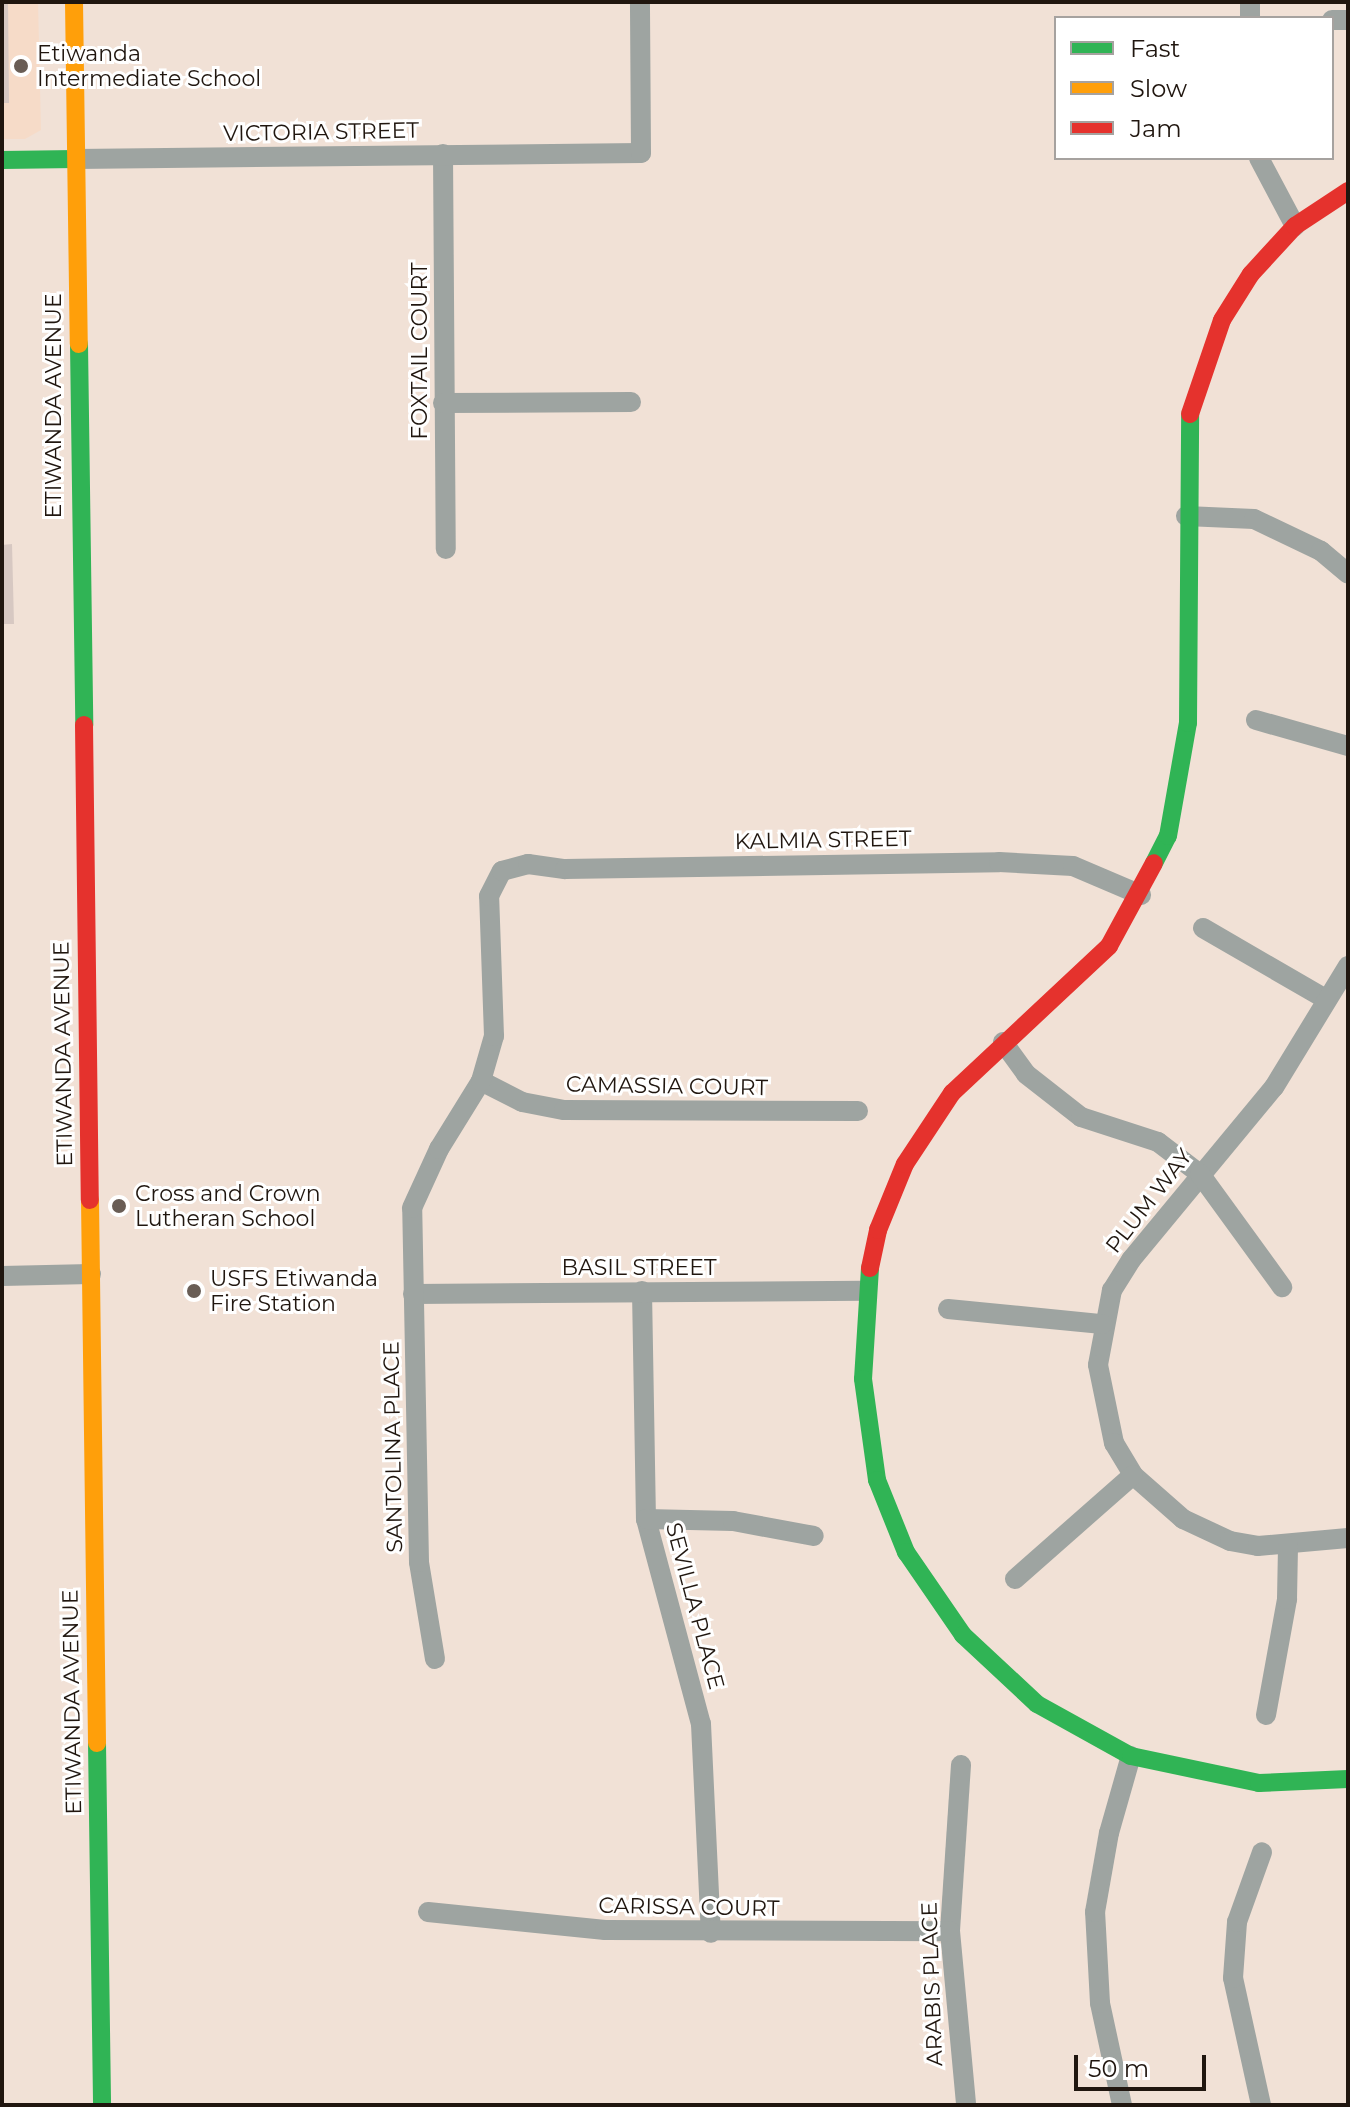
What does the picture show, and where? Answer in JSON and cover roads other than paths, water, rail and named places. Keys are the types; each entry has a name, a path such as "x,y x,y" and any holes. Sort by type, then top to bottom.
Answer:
{"street":[{"name":"ETIWANDA AVENUE","path":"74,2 102,2105"},
{"name":"VICTORIA STREET","path":"2,160 641,153 640,2"},
{"name":"FOXTAIL COURT","path":"443,154 446,549"},
{"path":"1260,160 1278,204 1295,226"},
{"path":"1348,191 1295,226 1251,274 1222,320 1201,370 1187,427 1188,723 1168,836 1141,895 1109,946 1058,998 1003,1042 952,1093 905,1164 878,1230 865,1291 863,1379 877,1480 906,1552 963,1635 1037,1704 1131,1756 1259,1783 1348,1779"},
{"path":"443,403 631,402"},
{"path":"1186,516 1254,519 1321,551 1348,574"},
{"path":"1256,720 1348,746"},
{"name":"KALMIA STREET","path":"502,871 528,864 565,869 999,862 1073,866 1141,895"},
{"name":"SANTOLINA PLACE","path":"435,1659 419,1562 412,1208 439,1149 481,1081 494,1036 489,896 502,871"},
{"path":"1203,928 1327,1000"},
{"name":"PLUM WAY","path":"1288,1546 1230,1541 1183,1519 1133,1475 1114,1443 1103,1406 1098,1365 1102,1324 1112,1290 1131,1260 1274,1087 1348,966"},
{"path":"1003,1042 1026,1074 1081,1117 1158,1142 1200,1174 1282,1287"},
{"name":"CAMASSIA COURT","path":"481,1081 522,1102 564,1110 858,1111"},
{"path":"2,1276 91,1274"},
{"name":"SEVILLA PLACE","path":"642,1291 646,1519 701,1724 711,1933"},
{"name":"BASIL STREET","path":"413,1294 865,1291"},
{"path":"948,1309 1102,1324"},
{"path":"1015,1579 1133,1475"},
{"path":"646,1519 733,1521 814,1536"},
{"path":"1266,1715 1287,1599 1288,1546 1348,1538"},
{"path":"1122,2105 1100,2003 1095,1912 1109,1833 1131,1756"},
{"name":"ARABIS PLACE","path":"961,1765 950,1931 966,2105"},
{"path":"1261,2105 1233,1978 1237,1922 1262,1852"},
{"name":"CARISSA COURT","path":"428,1912 498,1923 711,1933 950,1931"}],"place":[{"name":"Etiwanda Intermediate School","path":"21,66"},
{"name":"Cross and Crown Lutheran School","path":"119,1206"},
{"name":"USFS Etiwanda Fire Station","path":"194,1291"}]}
